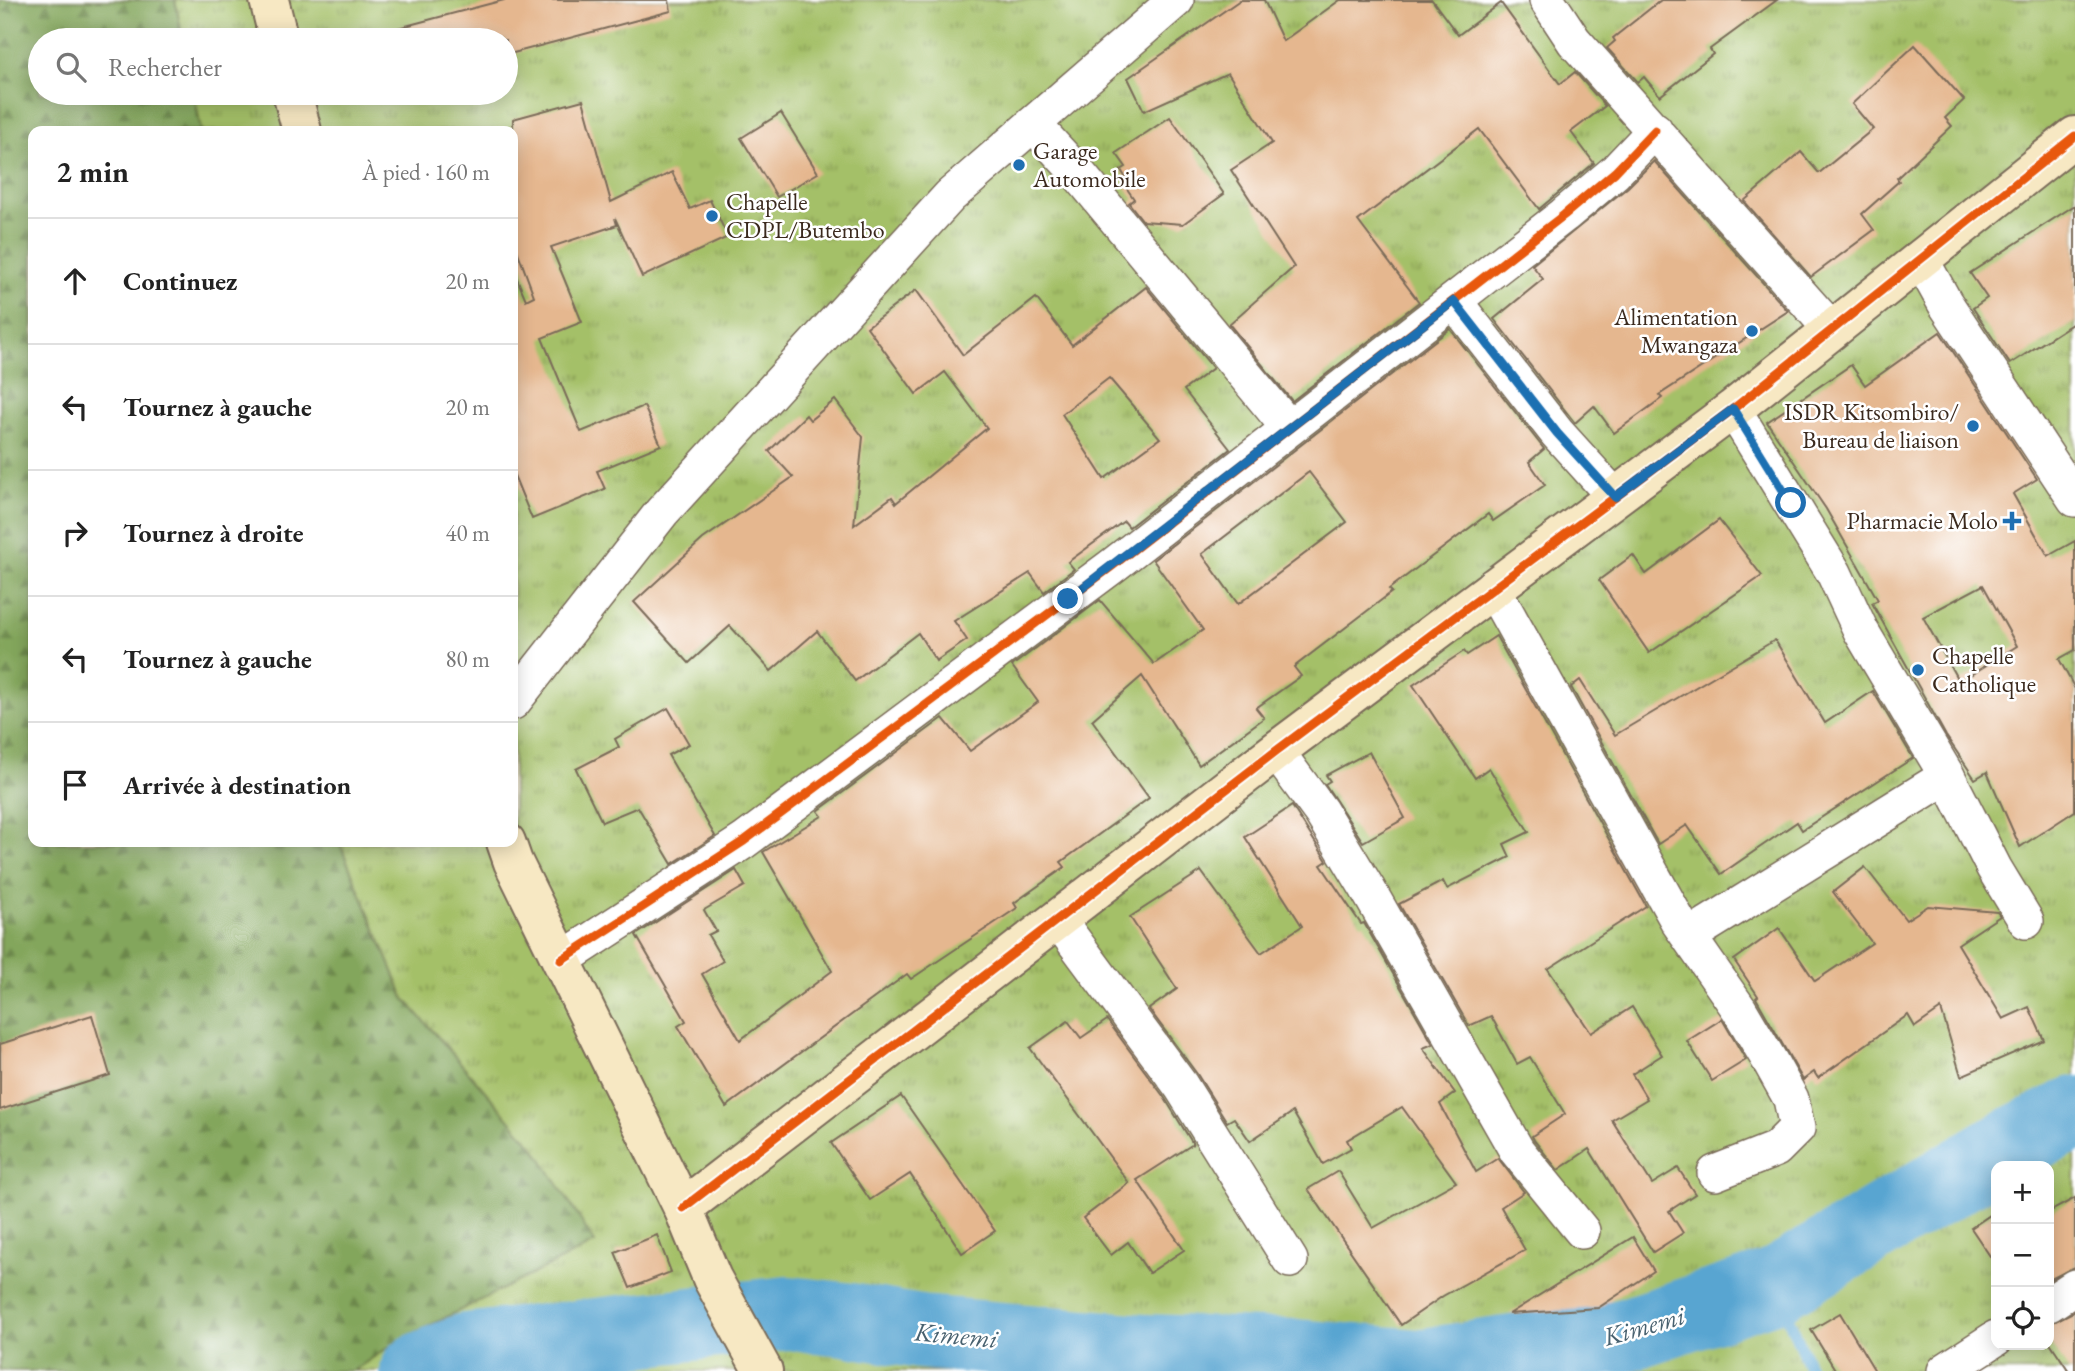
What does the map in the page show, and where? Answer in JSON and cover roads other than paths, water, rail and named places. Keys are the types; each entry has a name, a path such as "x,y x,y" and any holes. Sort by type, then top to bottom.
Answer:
{"street":[{"path":"269,0 276,28"},
{"path":"518,696 662,512 783,376 950,196 1176,0"},
{"path":"1547,0 1574,41 1832,329"},
{"path":"295,105 301,126"},
{"path":"1033,124 1077,172 1289,428"},
{"path":"561,960 744,841 1111,567 1454,301 1615,172 1655,130"},
{"path":"683,1208 1059,921 1276,751 1733,409 2075,136"},
{"path":"1920,258 1945,303 2075,499"},
{"path":"1454,301 1557,433 1615,497"},
{"path":"1733,409 1834,573 1861,631 1947,776 1994,868 2026,920"},
{"path":"1492,587 1689,936 1772,1063 1791,1099 1797,1128 1776,1149 1715,1173"},
{"path":"1276,751 1321,812 1367,888 1517,1151 1582,1231"},
{"path":"1689,936 1947,776"},
{"path":"508,847 683,1208 712,1278 758,1362"},
{"path":"1059,921 1181,1086 1290,1260"},
{"path":"2054,1301 2075,1287"},
{"path":"1945,1371 1991,1341"}],"waterway":[{"name":"Kimemi","path":"417,1371 466,1350 788,1313 920,1332 1145,1351 1294,1356 1417,1366 1622,1336 1776,1285 2001,1150 2075,1113"},
{"path":"1774,1285 1811,1371"}],"place":[{"name":"Garage Automobile","path":"1019,165"},
{"name":"Chapelle CDPL/Butembo","path":"712,216"},
{"name":"Alimentation Mwangaza","path":"1752,331"},
{"name":"ISDR Kitsombiro/ Bureau de liaison","path":"1973,426"},
{"name":"Pharmacie Molo","path":"2012,521"},
{"name":"Chapelle Catholique","path":"1918,670"}]}
